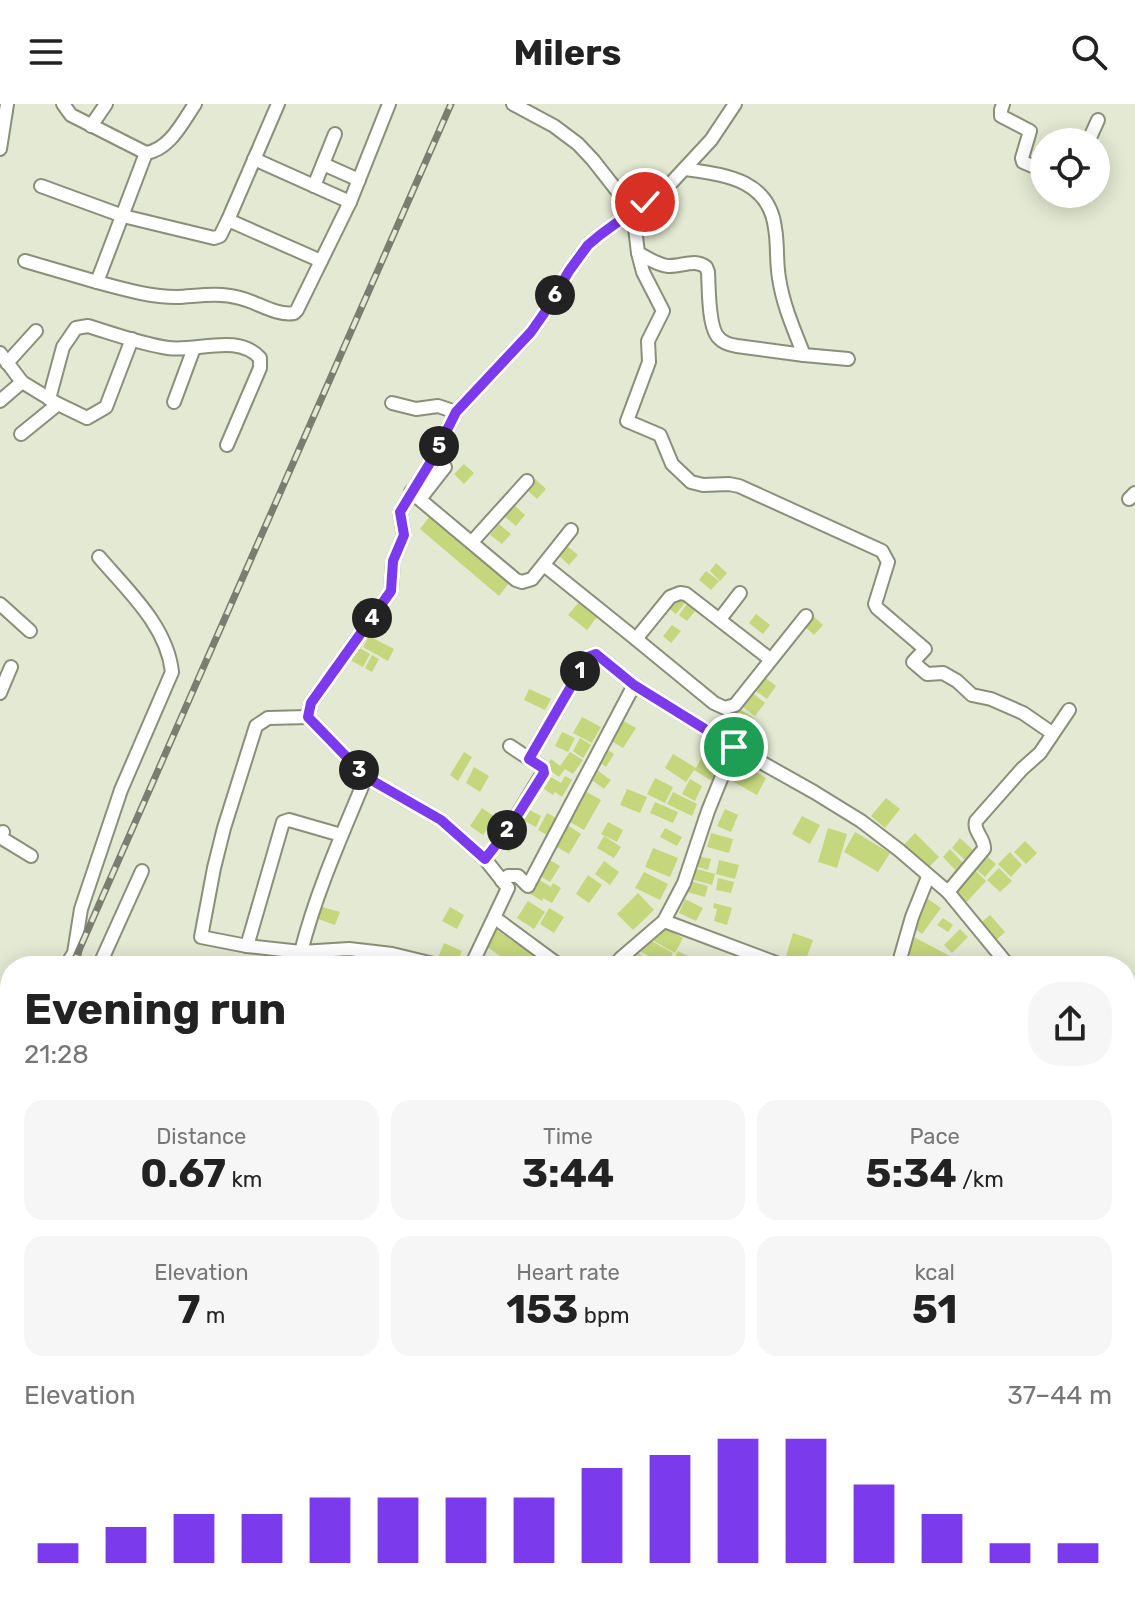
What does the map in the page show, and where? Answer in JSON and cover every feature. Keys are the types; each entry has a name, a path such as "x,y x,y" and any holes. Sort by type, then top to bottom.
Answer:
{"street":[{"path":"0,149 7,104"},
{"path":"63,104 71,115 146,153 165,146 195,104"},
{"path":"91,126 106,104"},
{"path":"41,186 123,216 214,238 220,236 278,104"},
{"path":"25,261 141,294 222,295 289,314 297,310 350,202 389,104"},
{"path":"513,104 554,126 578,144 633,211 643,272 663,311 650,335 647,348 649,362 627,421 660,435 672,464 691,482 739,486 882,551 888,562 875,604 925,649 913,662 927,674 943,673 972,695 991,699 1023,713 1052,733"},
{"path":"416,495 456,412 531,332 588,245 672,182 711,140 735,104"},
{"path":"1003,104 1001,116 1030,131 1022,158 1030,165"},
{"path":"1094,128 1098,120"},
{"path":"314,186 335,134"},
{"path":"97,282 146,153"},
{"path":"254,159 350,202"},
{"path":"323,164 359,180"},
{"path":"685,169 736,179 750,185 764,198 775,228 778,276 784,304 804,355"},
{"path":"228,220 321,261"},
{"path":"638,253 668,266 696,262 706,267 712,328 718,338 737,346 848,359"},
{"path":"21,434 54,402 63,347 76,328 88,326 169,348 233,344 253,351 260,358 260,368 227,445"},
{"path":"36,331 4,358 22,382 87,418 106,407 132,339"},
{"path":"174,402 194,348"},
{"path":"0,401 22,382"},
{"path":"392,403 416,409 438,406 456,412"},
{"path":"308,717 311,703 391,591 393,561 404,535 400,512 445,467"},
{"path":"472,542 527,481"},
{"path":"416,495 522,582 532,579 571,530"},
{"path":"72,956 81,909 121,790 172,672 170,654 148,613 99,557"},
{"path":"544,565 714,703 725,708 735,705 806,616"},
{"path":"636,639 670,597 680,593 686,594 770,659"},
{"path":"720,619 740,593"},
{"path":"0,604 30,631"},
{"path":"529,759 588,657 596,654 634,685 861,821 948,892 1001,956"},
{"path":"0,693 11,667"},
{"path":"502,881 508,876 518,876 528,886 634,685"},
{"path":"948,892 984,849 975,828 976,821 1040,753 1069,710"},
{"path":"400,956 349,949 301,952 247,946 202,938 200,935 224,828 256,726 268,718 308,717 363,774 441,820 485,859 508,888 476,956"},
{"path":"485,859 510,827 544,773 543,768 510,746"},
{"path":"623,956 664,921 684,883 734,747"},
{"path":"351,791 363,774"},
{"path":"301,952 363,774"},
{"path":"247,946 283,822 289,820 341,835"},
{"path":"3,832 0,837 31,856"},
{"path":"104,956 142,871"},
{"path":"901,956 928,877"},
{"path":"495,918 546,956"},
{"path":"664,921 757,956"}],"building":[{"path":"464,464 474,473 464,484 454,474"},
{"path":"535,479 546,489 537,499 526,489"},
{"path":"514,505 525,515 516,526 504,516"},
{"path":"430,516 509,583 499,596 420,529"},
{"path":"499,524 511,534 502,544 490,535"},
{"path":"567,546 578,555 569,565 559,556"},
{"path":"716,563 727,573 720,581 710,571"},
{"path":"706,571 719,581 711,590 699,580"},
{"path":"676,596 685,603 676,614 667,607"},
{"path":"579,602 597,617 587,630 568,615"},
{"path":"687,604 695,611 687,621 679,615"},
{"path":"756,614 770,625 763,634 749,623"},
{"path":"812,615 823,625 814,635 804,626"},
{"path":"672,625 681,631 671,643 663,636"},
{"path":"369,636 394,649 388,661 363,647"},
{"path":"358,647 370,654 363,667 350,660"},
{"path":"372,655 379,659 372,672 365,668"},
{"path":"763,676 776,686 767,699 753,689"},
{"path":"529,689 551,699 545,710 524,700"},
{"path":"750,691 765,703 755,716 740,705"},
{"path":"738,708 754,718 748,728 732,717"},
{"path":"582,717 601,727 592,743 573,733"},
{"path":"620,719 636,728 623,748 608,739"},
{"path":"732,720 748,730 739,745 722,734"},
{"path":"562,732 575,738 568,752 555,746"},
{"path":"712,737 730,747 712,781 694,770 686,782 665,768 673,754 696,768"},
{"path":"748,737 766,748 760,759 742,748"},
{"path":"580,738 591,745 583,758 573,751"},
{"path":"604,748 614,754 606,767 597,761"},
{"path":"464,752 472,757 458,781 450,775"},
{"path":"570,752 583,760 573,774 565,769 559,777 545,767 551,759 560,766"},
{"path":"742,764 766,778 757,795 732,781"},
{"path":"474,767 489,776 480,792 466,783"},
{"path":"594,768 611,780 604,789 588,777"},
{"path":"544,773 561,783 565,776 572,780 562,797 537,784"},
{"path":"655,778 673,787 665,803 647,794"},
{"path":"690,779 702,786 695,801 682,794"},
{"path":"627,789 647,797 640,813 620,805"},
{"path":"585,791 601,800 584,830 568,821"},
{"path":"673,792 697,804 692,816 667,804"},
{"path":"886,798 900,809 885,828 871,816"},
{"path":"655,802 678,812 673,823 650,813"},
{"path":"524,807 541,816 536,827 519,818"},
{"path":"482,808 495,817 483,835 470,826"},
{"path":"725,809 738,815 731,832 717,826"},
{"path":"547,813 558,819 549,836 538,830"},
{"path":"802,816 820,825 810,844 792,834"},
{"path":"608,822 623,830 617,842 601,834"},
{"path":"514,824 524,831 509,852 499,845"},
{"path":"566,824 581,834 569,854 553,845"},
{"path":"665,828 682,837 677,846 660,837"},
{"path":"828,828 847,834 837,868 818,862"},
{"path":"855,832 890,853 878,872 844,852"},
{"path":"711,833 733,839 729,853 707,847"},
{"path":"915,833 939,857 926,870 902,847"},
{"path":"604,836 621,847 614,858 597,848"},
{"path":"960,838 974,851 965,860 952,848"},
{"path":"1025,841 1037,853 1026,864 1014,852"},
{"path":"653,848 678,858 670,877 645,867"},
{"path":"950,849 964,864 957,872 943,857"},
{"path":"1010,852 1022,865 1011,877 998,864"},
{"path":"698,856 711,859 708,870 695,866"},
{"path":"988,857 996,864 985,877 977,870"},
{"path":"548,859 560,866 550,882 538,875"},
{"path":"719,860 739,865 735,879 716,874"},
{"path":"604,861 619,872 610,885 595,874"},
{"path":"694,868 715,874 712,885 691,879"},
{"path":"999,868 1012,881 1000,892 987,880"},
{"path":"975,870 986,881 963,906 952,895"},
{"path":"644,872 668,884 660,900 635,888"},
{"path":"588,875 602,885 589,903 576,894"},
{"path":"718,878 734,882 731,893 716,890"},
{"path":"538,879 551,887 553,883 561,888 552,903 529,893"},
{"path":"690,881 708,886 705,897 687,892"},
{"path":"638,893 654,910 633,930 617,914"},
{"path":"685,899 703,908 696,921 679,913"},
{"path":"928,899 941,908 922,934 910,925"},
{"path":"528,901 545,912 534,929 517,918"},
{"path":"714,903 732,908 727,925 714,921 717,909 713,908"},
{"path":"322,907 340,912 335,925 318,919"},
{"path":"450,907 464,915 457,929 442,921"},
{"path":"549,908 564,917 554,933 540,924"},
{"path":"990,915 1005,932 993,943 977,926"},
{"path":"943,918 953,925 948,932 937,925"},
{"path":"661,926 683,938 675,953 654,941"},
{"path":"495,929 533,955 500,956 484,945"},
{"path":"960,929 968,937 952,953 944,945"},
{"path":"793,933 813,940 807,956 786,956"},
{"path":"912,936 950,956 911,956 904,952"},
{"path":"648,939 673,953 671,956 649,956 641,952"},
{"path":"444,943 462,951 460,956 439,956"},
{"path":"633,949 643,956 628,956"}],"railway":[{"path":"76,956 451,104"}],"route":[{"path":"645,202 588,245 531,332 456,412 433,458 400,512 404,535 393,561 391,591 311,703 308,717 366,777 441,820 485,859 510,827 544,773 543,768 529,759 588,657 596,654 634,685 734,747"}]}
